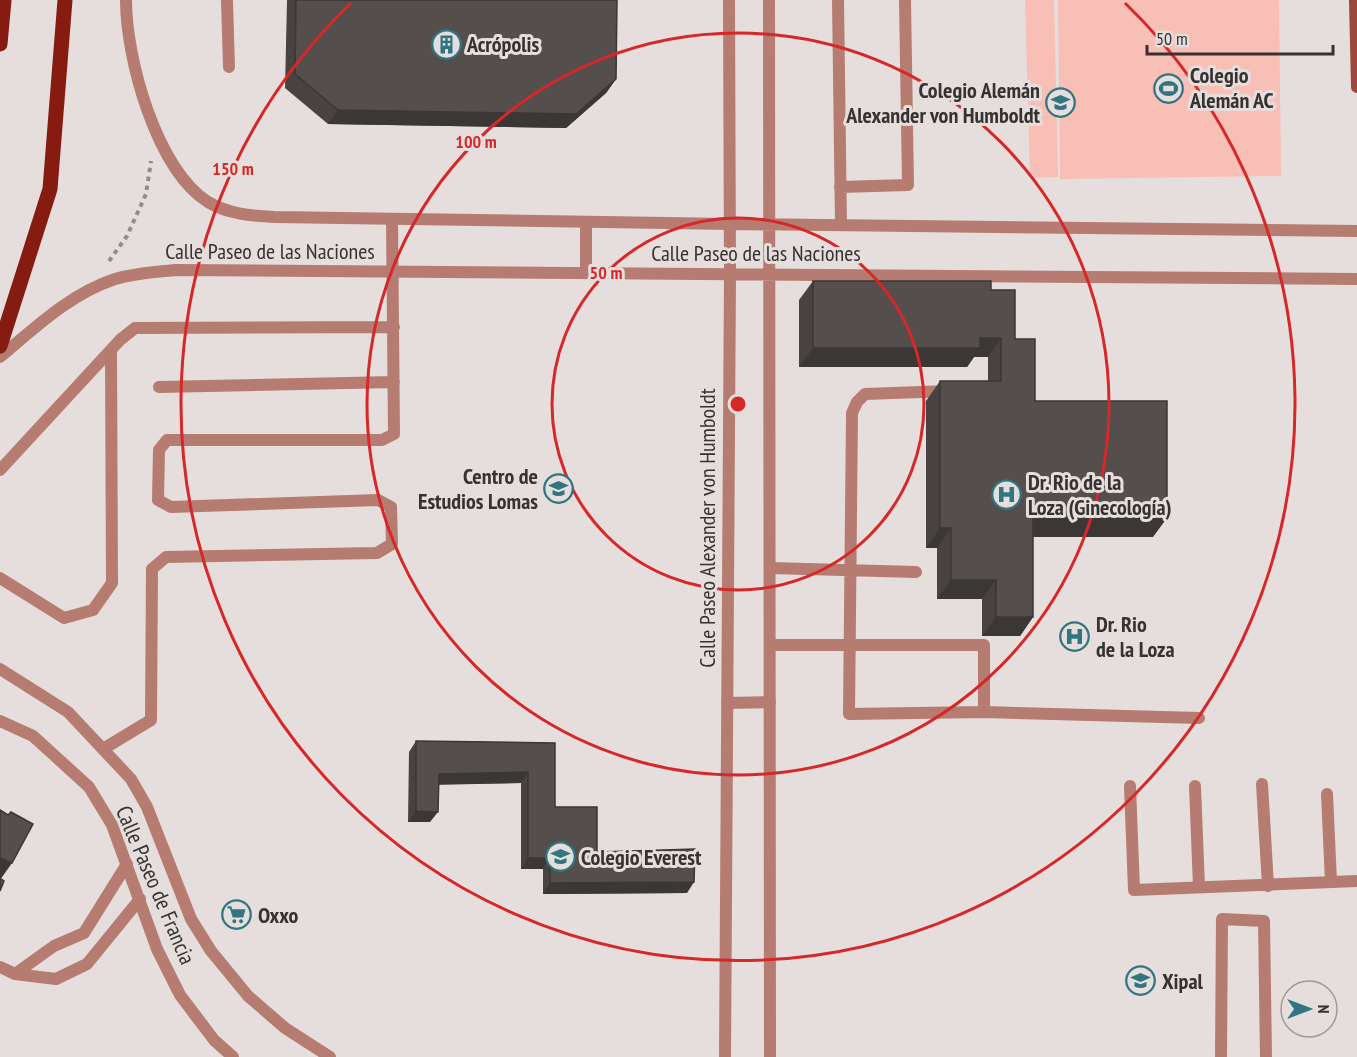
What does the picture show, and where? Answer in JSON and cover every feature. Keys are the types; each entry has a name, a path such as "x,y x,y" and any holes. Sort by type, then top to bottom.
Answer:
{"main road":[{"path":"0,44 4,0"},
{"path":"0,346 50,189 65,0"},
{"path":"1355,0 1357,87"}],"street":[{"name":"Calle Paseo de las Naciones","path":"126,0 135,72 142,96 170,159 188,184 208,202 234,213 274,217 392,219 1357,231"},
{"path":"227,0 229,66"},
{"name":"Calle Paseo Alexander von Humboldt","path":"725,1057 730,274 729,0"},
{"path":"769,0 770,1057"},
{"path":"838,0 841,225"},
{"path":"840,187 908,185 905,0"},
{"path":"103,749 152,720 152,569 166,557 377,553 392,544 391,507 378,500 171,507 158,500 159,450 167,440 382,440 394,434 392,219"},
{"path":"586,222 586,273"},
{"name":"Calle Paseo de las Naciones","path":"0,357 57,309 78,297 115,279 142,273 175,270 1357,279"},
{"path":"0,470 111,350 135,328 394,327"},
{"path":"0,578 64,618 93,610 112,583 111,350"},
{"path":"159,387 394,382"},
{"path":"954,390 865,394 856,402 852,413 849,714 984,712 1199,718"},
{"path":"770,568 916,573"},
{"path":"770,645 984,645 984,712"},
{"path":"0,669 68,712 131,779 147,807 191,920 211,951 248,996 285,1028 330,1057"},
{"path":"727,703 770,702"},
{"name":"Calle Paseo de Francia","path":"0,721 33,736 89,786 112,825 157,950 180,995 214,1040 233,1057"},
{"path":"1262,784 1268,886"},
{"path":"1130,786 1134,890 1357,881"},
{"path":"1195,786 1199,887"},
{"path":"1327,794 1331,882"},
{"path":"15,974 54,946 84,933 127,864"},
{"path":"0,967 15,974 57,979 87,964 140,899"},
{"path":"1221,1057 1222,920 1264,921 1266,1057"}],"path":[{"path":"107,264 127,236 146,194 155,128"}],"shaded area":[{"path":"1025,0 1054,0 1058,177 1030,178"},
{"name":"Colegio Alemán AC","path":"1058,0 1279,0 1281,176 1060,179"}],"building":[{"name":"Acrópolis","path":"296,0 617,0 616,79 576,114 338,110 295,74"},
{"path":"813,281 991,281 991,290 1015,290 1015,339 1035,339 1035,401 1167,401 1167,518 1033,518 1033,617 996,617 996,580 951,580 951,528 940,528 940,381 1001,381 1001,338 980,338 980,348 813,348"},
{"path":"416,741 555,743 555,807 597,807 597,852 695,849 694,882 550,883 550,858 528,858 528,772 439,774 438,812 416,811"},
{"path":"0,810 8,815 11,812 33,824 12,863 0,858"},
{"path":"0,878 4,881 0,891"}],"place":[{"name":"Acrópolis","path":"446,44"},
{"name":"Colegio Alemán AC","path":"1169,88"},
{"name":"Colegio Alemán Alexander von Humboldt","path":"1061,103"},
{"name":"Centro de Estudios Lomas","path":"559,489"},
{"name":"Dr. Rio de la Loza (Ginecología)","path":"1007,495"},
{"name":"Dr. Rio de la Loza","path":"1075,637"},
{"name":"Colegio Everest","path":"560,857"},
{"name":"Oxxo","path":"237,915"},
{"name":"Xipal","path":"1141,981"}]}
